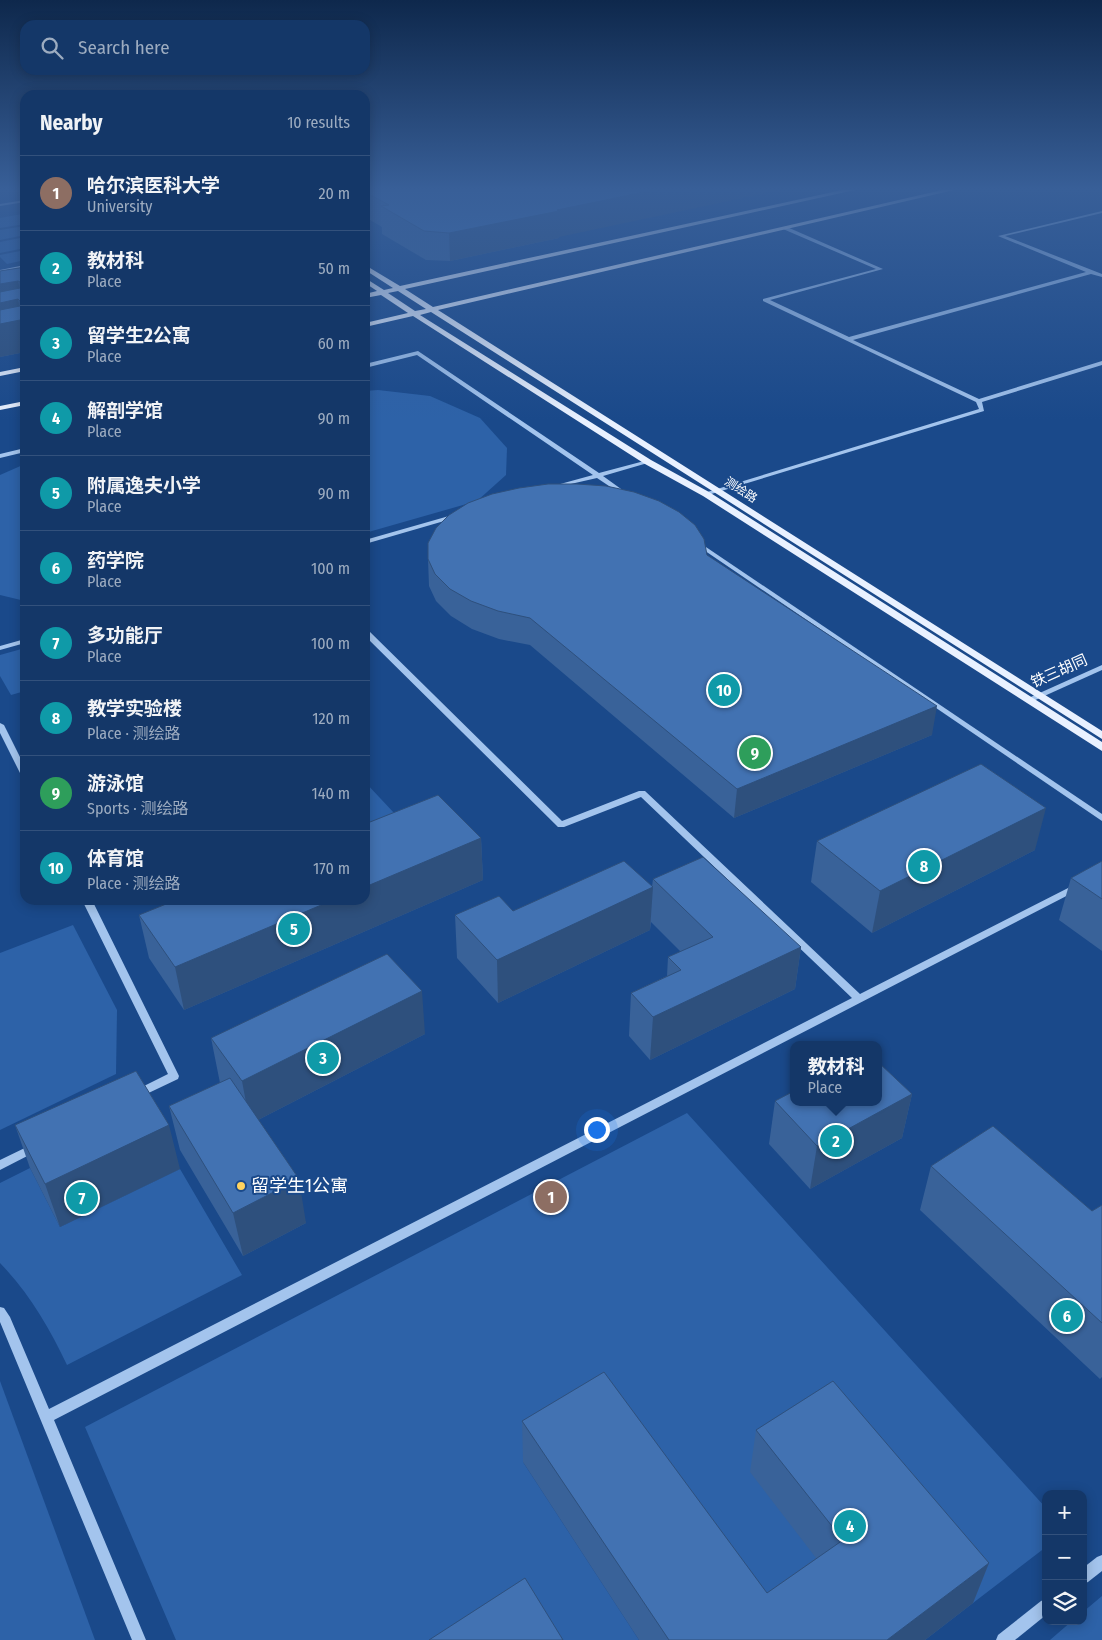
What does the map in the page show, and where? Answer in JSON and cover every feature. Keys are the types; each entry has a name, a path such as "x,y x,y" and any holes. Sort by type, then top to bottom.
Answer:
{"main road":[{"path":"370,295 503,267"},
{"path":"370,324 620,267"},
{"name":"测绘路","path":"370,270 1102,736"},
{"name":"测绘路","path":"370,283 414,314 648,462 706,494 1102,747"},
{"path":"0,374 20,370"},
{"path":"0,408 20,403"}],"street":[{"path":"0,271 20,267"},
{"path":"875,267 881,269 765,300 979,401 1102,363"},
{"path":"1077,267 1102,276"},
{"path":"849,339 1091,272"},
{"path":"370,365 418,353 630,497"},
{"path":"706,494 982,410 979,401"},
{"path":"0,456 20,451"},
{"path":"551,488 648,462"},
{"path":"370,541 467,512"},
{"path":"687,536 1102,818"},
{"path":"370,637 561,825 642,793 859,999"},
{"path":"0,648 20,642"},
{"name":"铁三胡同","path":"1028,700 1102,667"},
{"path":"0,725 20,765"},
{"path":"46,1417 1085,884"},
{"path":"89,905 174,1076 131,1098"},
{"path":"0,1165 44,1143"},
{"path":"0,1312 6,1321 139,1640"},
{"path":"1087,1574 1102,1562"},
{"path":"1003,1640 1042,1609"}],"shaded area":[{"path":"370,391 430,396 480,418 507,448 506,475 477,501 370,532"},
{"path":"20,466 20,600 0,595 0,475"},
{"path":"20,649 20,692 11,695 0,676 0,655"},
{"path":"370,787 410,830 370,846"},
{"path":"73,925 117,1010 116,1074 0,1130 0,953"},
{"path":"687,1113 1042,1504 1042,1550 973,1603 824,1424 833,1580 759,1632 523,1462 639,1640 176,1640 85,1427"},
{"path":"30,1168 60,1227 180,1169 242,1275 67,1365 38,1311 0,1263 0,1183"},
{"path":"0,1381 95,1640 0,1640"},
{"path":"1102,1596 1102,1640 1050,1640 1067,1625 1087,1625 1087,1609"}],"building":[{"path":"20,268 20,282 0,284 0,271"},
{"path":"20,288 20,301 18,299 0,303 0,292"},
{"path":"20,306 20,320 0,324 0,310"},
{"path":"548,484 606,486 634,492 659,501 679,512 695,525 704,539 707,555 937,706 737,789 530,618 498,611 471,601 450,589 435,574 428,559 428,543 436,528 449,515 468,503 492,494"},
{"path":"981,764 1046,808 880,891 817,841"},
{"path":"438,795 481,838 370,885 370,822"},
{"path":"703,857 801,947 653,1017 631,993 681,970 668,957 713,937 653,879"},
{"path":"624,861 653,887 497,960 455,915 499,896 513,911"},
{"path":"1102,861 1102,899 1071,878"},
{"path":"164,905 321,905 175,967 139,915"},
{"path":"387,954 422,991 242,1081 211,1038"},
{"path":"882,1066 912,1094 817,1146 775,1101 790,1093 790,1106 882,1106"},
{"path":"136,1071 169,1125 45,1184 15,1125"},
{"path":"230,1078 299,1179 233,1213 169,1106"},
{"path":"993,1126 1092,1211 1102,1205 1102,1323 931,1166"},
{"path":"604,1372 767,1593 843,1540 756,1430 833,1381 989,1563 887,1640 669,1640 522,1421"},
{"path":"525,1578 563,1640 429,1640"}],"place":[{"name":"体育馆","path":"724,690"},
{"name":"游泳馆","path":"755,753"},
{"name":"教学实验楼","path":"924,866"},
{"name":"附属逸夫小学","path":"294,929"},
{"name":"留学生2公寓","path":"323,1058"},
{"name":"教材科","path":"836,1141"},
{"name":"留学生1公寓","path":"241,1186"},
{"name":"哈尔滨医科大学","path":"551,1197"},
{"name":"多功能厅","path":"82,1198"},
{"name":"药学院","path":"1067,1316"},
{"name":"解剖学馆","path":"850,1526"}]}
